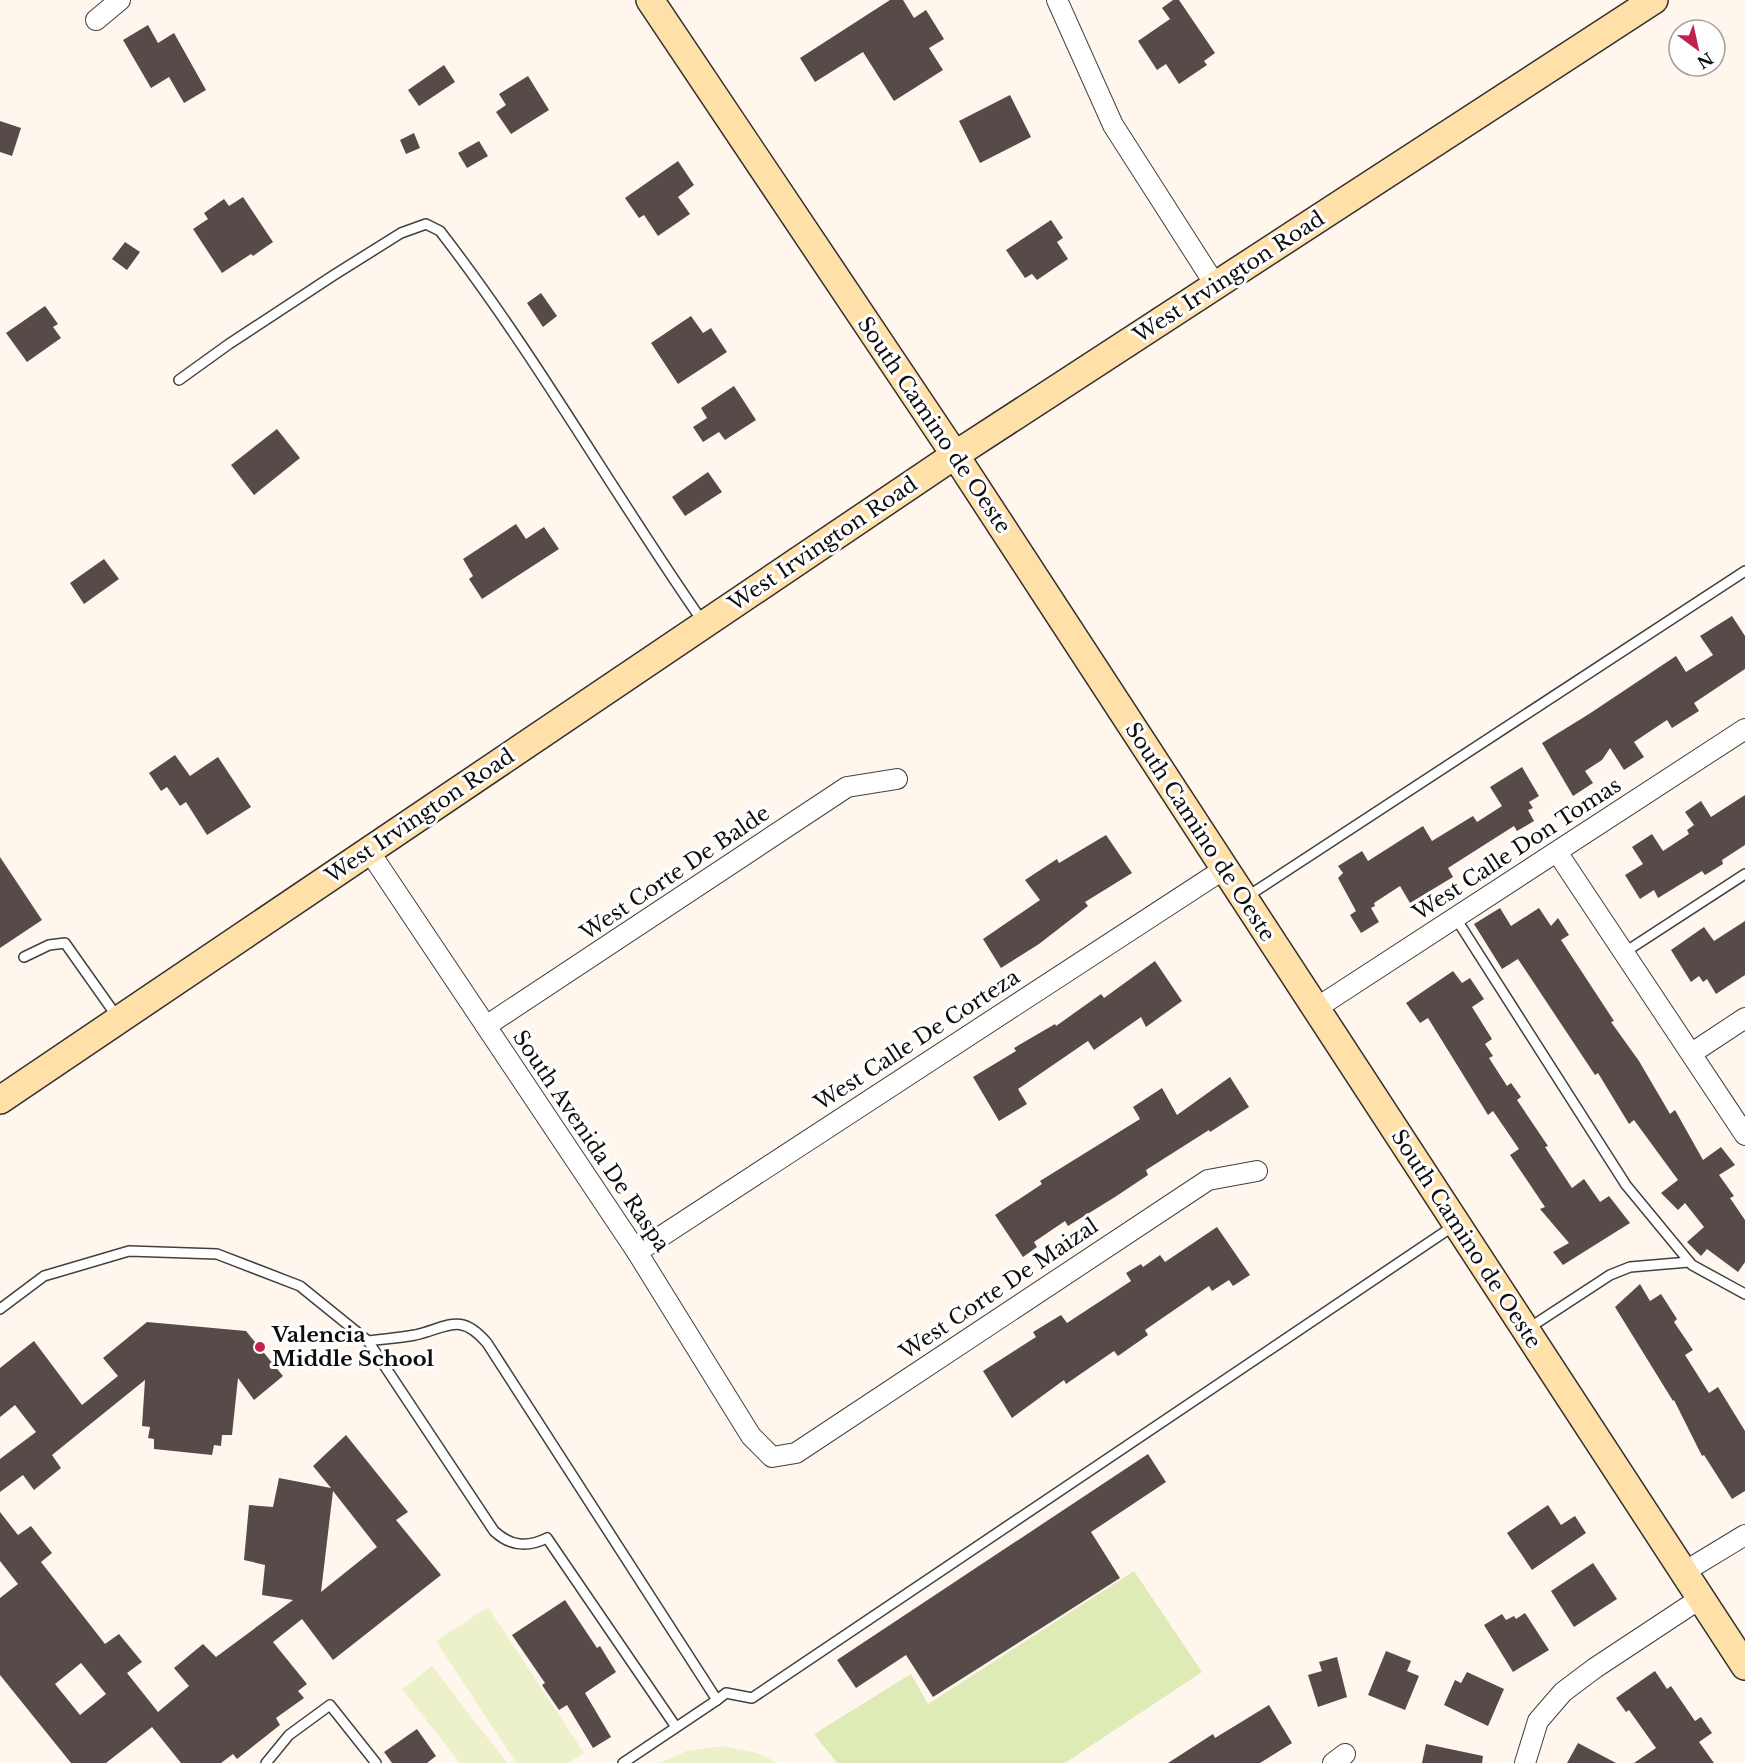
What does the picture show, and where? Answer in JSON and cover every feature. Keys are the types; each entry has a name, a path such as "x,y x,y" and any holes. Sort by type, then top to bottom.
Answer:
{"street":[{"path":"96,20 120,0"},
{"name":"South Camino de Oeste","path":"650,0 955,455 1745,1666"},
{"path":"1057,0 1113,125 1216,286"},
{"name":"West Irvington Road","path":"0,1100 955,455 1654,0"},
{"name":"West Calle Don Tomas","path":"1315,1009 1745,729"},
{"name":"West Corte De Balde","path":"486,1026 847,787 897,778"},
{"name":"South Avenida De Raspa","path":"369,851 637,1252 751,1436 772,1457"},
{"path":"1557,852 1745,1135"},
{"name":"West Calle De Corteza","path":"637,1252 1224,869"},
{"path":"1692,1053 1745,1018"},
{"name":"West Corte De Maizal","path":"772,1457 796,1453 1208,1180 1257,1171"},
{"path":"1684,1572 1745,1534"},
{"path":"1525,1763 1538,1720 1563,1692 1594,1668 1701,1598"}],"lane":[{"path":"179,380 229,344 401,233 426,225 440,231 503,316 650,546 704,624"},
{"path":"1244,899 1745,571"},
{"path":"1624,952 1745,874"},
{"path":"1455,917 1626,1185 1689,1262 1745,1294"},
{"path":"24,957 49,945 65,943 119,1020"},
{"path":"623,1763 726,1694 752,1698 1456,1224"},
{"path":"0,1309 44,1276 129,1251 217,1254 300,1286 368,1341 494,1531 513,1544 525,1545 547,1538 676,1727"},
{"path":"1525,1330 1610,1275 1630,1267 1689,1262"},
{"path":"368,1341 417,1334 444,1325 457,1324 469,1327 479,1334 494,1353 717,1700"},
{"path":"266,1763 289,1735 330,1705 376,1763"}],"green space":[{"path":"1134,1571 1202,1672 1065,1763 837,1763 814,1734 911,1674 928,1704"},
{"path":"488,1607 584,1753 568,1763 516,1763 436,1641"},
{"path":"432,1666 507,1763 460,1763 402,1689"},
{"path":"722,1746 758,1753 777,1763 660,1763 686,1751"}],"building":[{"path":"890,0 903,0 914,18 926,10 944,39 929,48 943,70 894,101 863,52 815,82 800,58"},
{"path":"1173,0 1179,0 1215,53 1204,61 1207,65 1179,84 1166,64 1157,70 1138,41 1170,19 1162,8"},
{"path":"148,25 158,43 174,33 206,90 184,103 169,77 151,88 123,40"},
{"path":"444,65 455,82 419,106 408,90"},
{"path":"528,76 549,110 511,134 496,112 506,105 499,94"},
{"path":"1010,95 1031,137 980,163 959,121"},
{"path":"0,121 21,128 12,156 0,152"},
{"path":"414,133 420,148 406,154 400,140"},
{"path":"479,141 488,156 467,168 458,153"},
{"path":"678,161 694,185 678,197 690,214 658,236 644,215 639,218 625,198"},
{"path":"243,197 273,242 222,273 193,229 208,219 204,213 224,199 229,206"},
{"path":"1051,220 1063,238 1057,242 1068,259 1037,280 1032,274 1025,278 1006,250"},
{"path":"125,242 140,252 127,270 112,259"},
{"path":"541,293 557,316 543,327 527,303"},
{"path":"45,306 58,324 53,327 61,338 27,362 6,333"},
{"path":"691,316 703,333 711,328 727,352 678,384 651,343"},
{"path":"734,386 756,420 725,440 719,432 703,442 693,427 707,418 701,408"},
{"path":"277,429 300,458 254,495 231,465"},
{"path":"708,472 722,492 685,516 672,497"},
{"path":"516,524 526,539 544,527 559,549 482,599 469,579 473,576 463,559"},
{"path":"104,559 119,579 84,604 70,583"},
{"path":"1732,616 1745,636 1745,669 1694,703 1699,711 1672,728 1667,720 1634,742 1644,757 1624,770 1610,748 1602,760 1585,771 1593,783 1573,796 1542,743 1676,656 1686,672 1713,655 1700,636"},
{"path":"175,755 190,776 218,757 251,807 207,835 186,802 180,806 167,787 161,791 149,773"},
{"path":"1522,767 1539,796 1529,802 1533,808 1528,810 1534,821 1517,831 1514,826 1448,868 1453,877 1410,903 1400,886 1374,903 1375,906 1371,908 1379,922 1361,933 1350,915 1356,911 1338,878 1343,873 1338,866 1362,851 1368,861 1423,826 1432,841 1473,816 1477,822 1502,806 1490,787"},
{"path":"1745,795 1745,845 1722,860 1723,864 1705,875 1702,871 1658,898 1654,890 1640,899 1625,875 1643,864 1632,847 1652,834 1663,851 1689,834 1687,830 1694,825 1685,812 1701,801 1711,817"},
{"path":"1106,835 1132,873 1085,902 1088,906 1039,944 1001,968 983,939 1040,900 1025,880 1057,859 1059,863"},
{"path":"0,857 42,920 0,948"},
{"path":"1500,908 1511,926 1539,908 1551,926 1558,918 1569,935 1561,940 1614,1021 1611,1022 1639,1061 1670,1114 1675,1110 1703,1160 1721,1147 1735,1165 1719,1175 1734,1196 1730,1198 1745,1220 1745,1262 1738,1272 1707,1249 1701,1256 1687,1242 1704,1227 1685,1203 1678,1210 1661,1193 1678,1180 1634,1120 1629,1124 1598,1073 1595,1075 1518,959 1502,969 1474,924"},
{"path":"1745,921 1745,975 1716,994 1707,979 1703,982 1699,976 1691,982 1671,950 1704,927 1714,941"},
{"path":"1155,961 1182,1001 1146,1027 1141,1017 1094,1050 1088,1041 1018,1089 1027,1104 999,1121 973,1077 1016,1051 1014,1048 1055,1024 1056,1026 1101,994 1104,998"},
{"path":"1453,971 1462,983 1470,978 1484,999 1472,1007 1492,1039 1485,1044 1493,1056 1489,1058 1507,1086 1511,1083 1521,1097 1517,1100 1548,1146 1545,1147 1572,1188 1584,1179 1600,1202 1609,1196 1630,1223 1563,1265 1553,1252 1569,1243 1540,1209 1545,1207 1510,1155 1519,1149 1493,1111 1488,1115 1428,1018 1420,1023 1406,1003"},
{"path":"1230,1077 1249,1107 1146,1170 1148,1175 1115,1197 1068,1226 1065,1221 1034,1242 1037,1247 1023,1257 995,1215 1042,1184 1040,1181 1140,1119 1133,1107 1162,1088 1177,1115"},
{"path":"1217,1227 1250,1275 1233,1286 1229,1280 1212,1291 1209,1286 1145,1330 1148,1335 1118,1356 1114,1351 1066,1384 1064,1380 1012,1418 983,1371 1036,1337 1033,1332 1061,1315 1067,1323 1131,1281 1126,1273 1141,1264 1143,1267 1160,1255 1165,1262"},
{"path":"1640,1284 1650,1301 1661,1294 1677,1319 1674,1322 1693,1350 1685,1355 1709,1393 1718,1387 1745,1431 1745,1491 1732,1499 1704,1455 1702,1456 1674,1400 1615,1307"},
{"path":"147,1322 246,1331 283,1376 254,1400 238,1378 232,1435 222,1435 221,1446 214,1445 212,1455 154,1449 154,1439 148,1438 150,1427 142,1426 145,1380 52,1455 61,1468 34,1490 23,1475 0,1492 0,1459 36,1432 15,1405 0,1417 0,1368 34,1341 82,1405 118,1376 103,1358"},
{"path":"346,1435 408,1512 396,1520 441,1575 333,1660 302,1619 273,1642 307,1684 298,1691 304,1698 276,1718 280,1725 237,1759 233,1754 221,1763 181,1763 152,1727 106,1763 71,1763 0,1675 0,1598 18,1584 0,1561 0,1512 18,1535 31,1526 52,1553 41,1562 105,1644 119,1634 142,1662 127,1673 158,1712 189,1686 174,1668 203,1644 216,1657 293,1600 262,1595 265,1565 244,1560 249,1505 273,1507 279,1478 331,1488 313,1466","holes":["333,1491 377,1547 321,1592","81,1663 106,1694 80,1715 55,1684"]},
{"path":"1148,1454 1166,1482 1091,1532 1120,1578 933,1697 906,1655 856,1688 837,1660"},
{"path":"1548,1505 1561,1525 1575,1516 1586,1533 1532,1570 1507,1533"},
{"path":"1593,1563 1617,1599 1574,1627 1551,1591"},
{"path":"565,1600 597,1648 600,1646 616,1672 585,1693 611,1737 593,1748 567,1705 559,1710 542,1685 545,1683 512,1635"},
{"path":"1525,1613 1549,1650 1513,1672 1484,1625 1502,1614 1506,1620 1514,1616 1516,1619"},
{"path":"1386,1651 1411,1661 1407,1671 1419,1676 1405,1710 1368,1695"},
{"path":"1337,1657 1347,1697 1318,1707 1308,1675 1322,1671 1319,1662"},
{"path":"1655,1671 1667,1689 1671,1686 1695,1721 1701,1717 1712,1733 1699,1742 1714,1763 1634,1763 1656,1748 1629,1710 1626,1712 1616,1698"},
{"path":"1467,1672 1504,1689 1488,1726 1444,1705 1455,1680 1461,1683"},
{"path":"1269,1705 1292,1743 1260,1763 1168,1763 1213,1734 1215,1738"},
{"path":"417,1729 436,1756 427,1763 392,1763 384,1752"},
{"path":"1578,1743 1616,1763 1567,1763"},
{"path":"1426,1744 1483,1756 1482,1763 1422,1763"}],"place":[{"name":"Valencia Middle School","path":"260,1347"}]}
